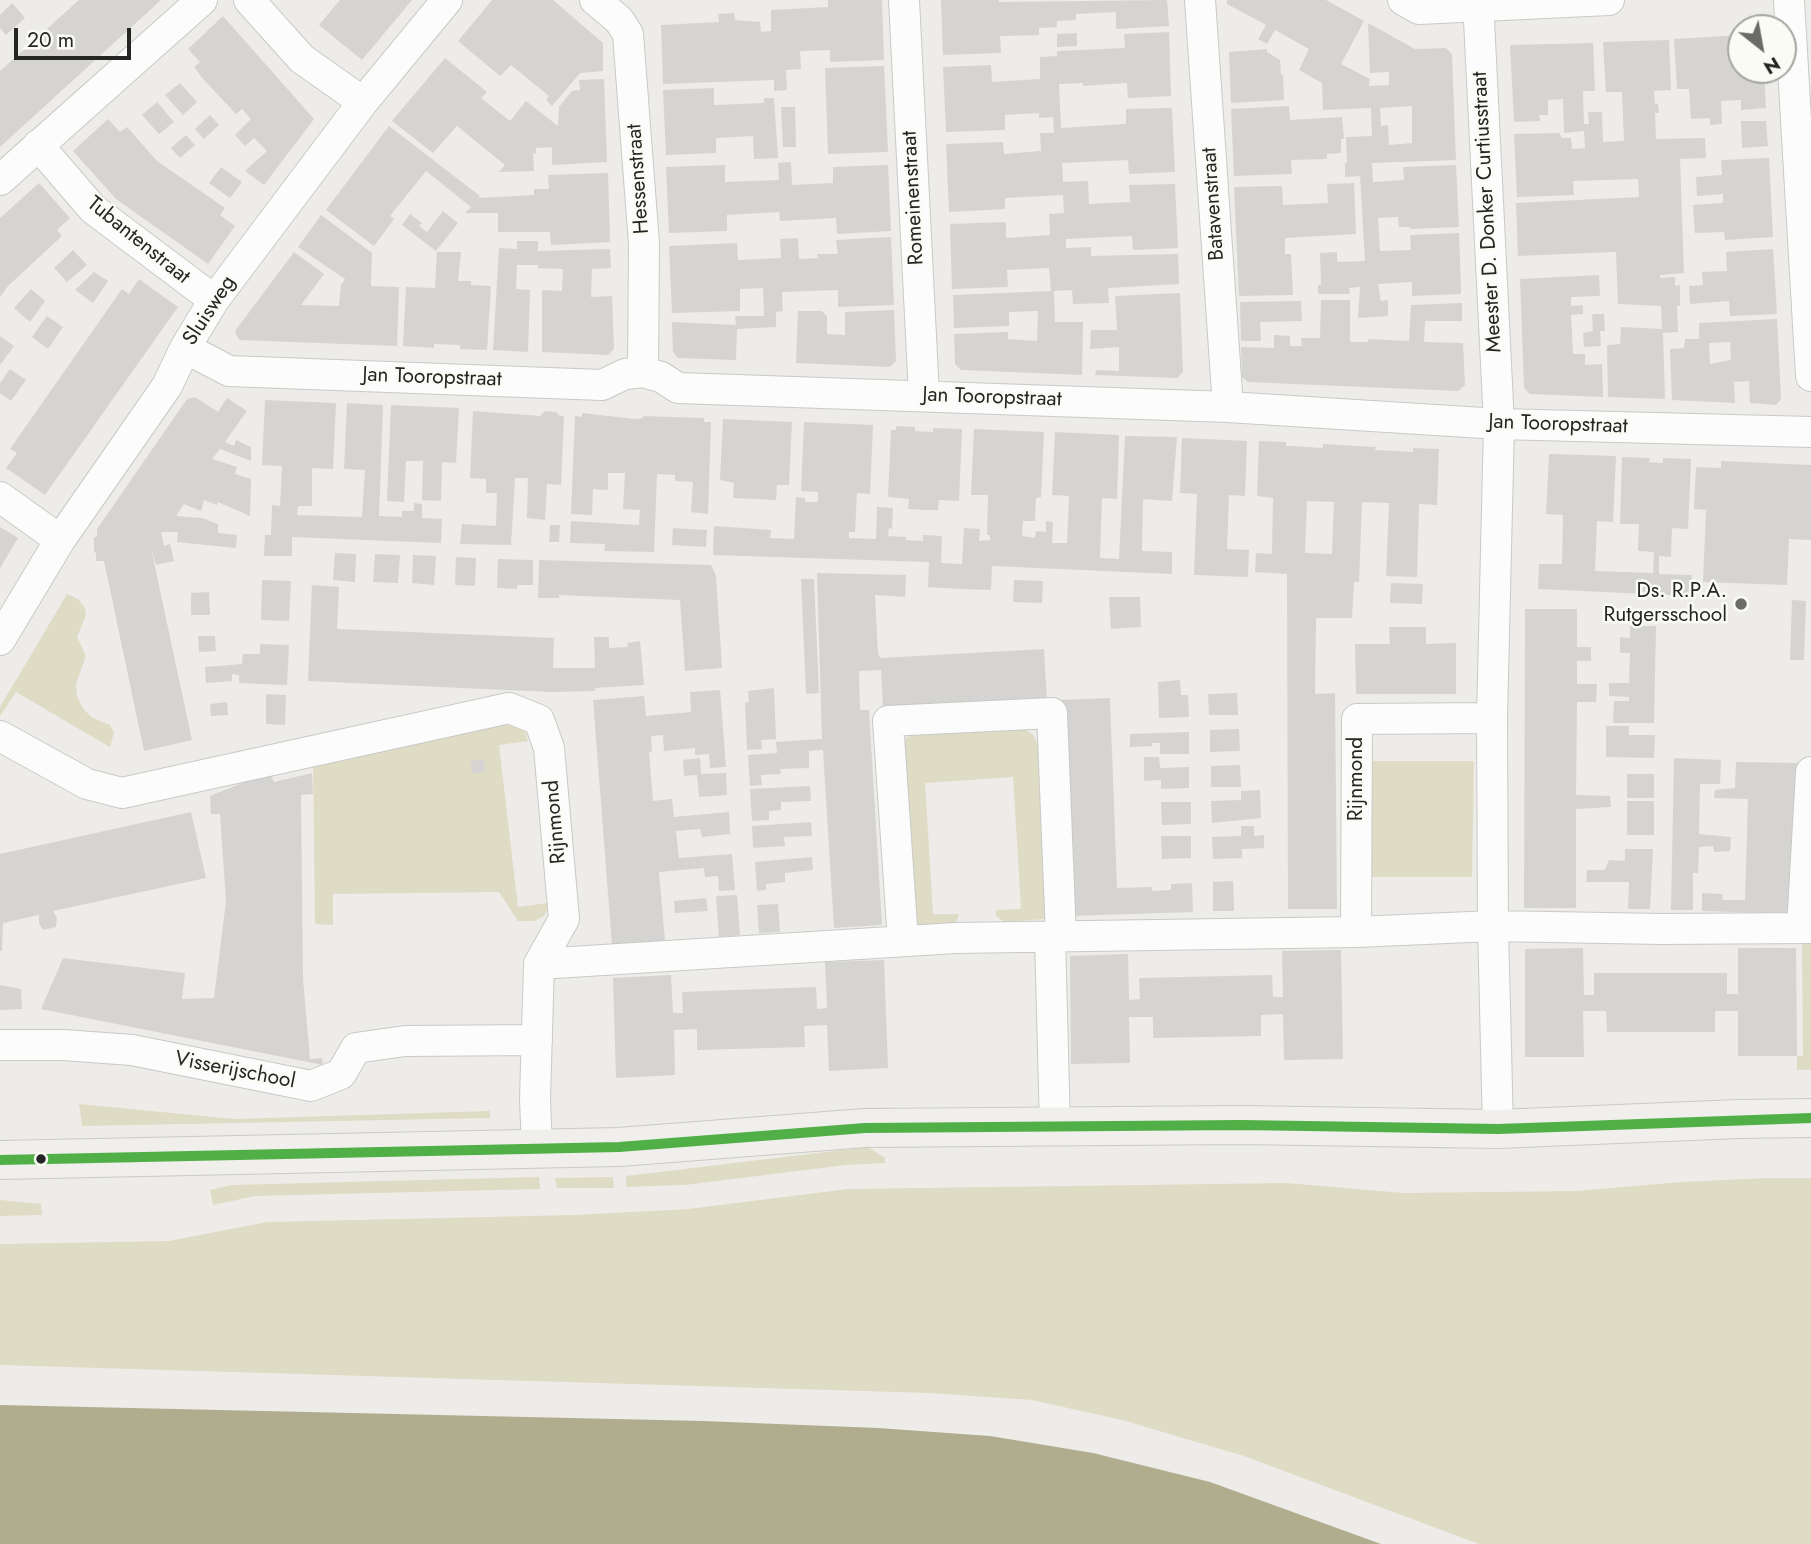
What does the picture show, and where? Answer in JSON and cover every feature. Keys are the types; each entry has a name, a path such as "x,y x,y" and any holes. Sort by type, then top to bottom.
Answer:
{"street":[{"path":"0,180 202,0"},
{"path":"249,0 302,59 363,102"},
{"name":"Sluisweg","path":"0,640 60,540 167,386 185,348 214,300 363,102 447,0"},
{"name":"Hessenstraat","path":"595,0 619,20 628,34 644,244 643,372"},
{"name":"Romeinenstraat","path":"904,0 924,395"},
{"name":"Batavenstraat","path":"1200,0 1228,407"},
{"path":"1402,0 1419,9 1478,3 1609,0"},
{"path":"1789,0 1811,376"},
{"name":"Meester D. Donker Curtiusstraat","path":"1478,3 1499,424"},
{"name":"Tubantenstraat","path":"38,145 93,209 214,300"},
{"name":"Jan Tooropstraat","path":"185,348 229,371 601,385 625,374 643,372 661,377 678,388 1228,407 1499,424 1811,432"},
{"path":"1498,1129 1492,718 1499,424"},
{"path":"0,497 60,540"},
{"name":"Rijnmond","path":"0,736 87,784 121,793 509,708 540,720 550,748 564,919 539,964"},
{"path":"903,941 888,721 1052,713 1056,937 1055,1127"},
{"name":"Rijnmond","path":"1356,932 1357,719 1492,718"},
{"path":"537,1148 535,1100 539,964 903,941 1356,932 1493,926 1807,928 1811,772"},
{"name":"Visserijschool","path":"0,1045 63,1045 132,1050 311,1086 341,1074 356,1048 405,1041 537,1040"},
{"path":"0,1160 620,1147 865,1128 1241,1125 1498,1129 1811,1118"}],"shaded area":[{"path":"67,594 78,599 85,608 86,615 77,637 86,656 76,684 77,697 84,710 93,718 110,725 114,733 110,747 16,692 0,716 0,707"},
{"path":"507,719 524,728 528,741 499,745 518,907 547,903 544,916 534,921 518,921 499,892 333,894 333,925 315,924 313,761"},
{"path":"1022,727 1033,735 1039,747 1045,919 1004,922 996,916 996,910 1021,909 1013,777 925,783 933,914 959,914 956,922 951,924 913,928 902,741 914,733"},
{"path":"1369,761 1474,761 1472,877 1370,877"},
{"path":"1802,943 1811,943 1811,1070 1797,1070 1797,1056 1803,1056"},
{"path":"79,1104 234,1119 490,1111 490,1118 82,1126"},
{"path":"868,1147 885,1158 885,1163 846,1165 685,1185 626,1187 626,1176"},
{"path":"539,1177 540,1189 255,1196 213,1205 210,1190 231,1185"},
{"path":"613,1177 614,1188 557,1188 555,1178"},
{"path":"1768,1178 1811,1178 1811,1544 1479,1544 1244,1456 1122,1420 1032,1400 929,1393 0,1365 0,1244 169,1241 267,1222 574,1215 688,1209 848,1189 1287,1183 1403,1193 1576,1191"},
{"path":"0,1200 41,1204 42,1215 0,1216"},
{"path":"0,1405 703,1421 878,1428 990,1436 1093,1453 1210,1482 1381,1544 0,1544"}],"building":[{"path":"79,0 161,0 0,147 0,71"},
{"path":"340,0 412,0 362,60 319,25"},
{"path":"492,0 553,0 603,43 603,71 580,73 552,106 546,100 549,96 511,65 500,76 458,41"},
{"path":"828,0 882,0 884,60 830,62 830,50 800,51 801,69 786,70 787,90 774,91 774,80 663,84 661,25 719,22 718,14 734,13 735,20 760,22 761,32 771,31 771,10 828,7"},
{"path":"941,0 1167,0 1169,26 1116,29 1116,12 1076,14 1076,20 1057,21 1057,27 1039,28 1039,35 1000,36 1001,53 943,55"},
{"path":"1227,0 1326,0 1364,21 1341,64 1370,79 1369,86 1389,85 1389,72 1370,73 1368,23 1415,49 1446,48 1452,54 1456,160 1372,163 1373,182 1404,180 1403,167 1456,165 1459,227 1410,229 1399,227 1398,217 1378,218 1380,251 1411,250 1410,235 1459,233 1461,294 1412,296 1412,282 1378,284 1381,301 1388,300 1388,316 1358,318 1360,287 1349,288 1350,294 1318,294 1318,285 1321,285 1320,253 1337,252 1337,262 1365,261 1360,176 1345,177 1346,137 1372,136 1371,108 1323,110 1322,83 1299,70 1309,49 1275,30 1267,44 1258,39 1266,25 1227,4","holes":["1412,106 1412,143 1389,145 1388,125 1381,126 1380,108"]},
{"path":"12,3 25,18 6,35 0,28 0,15"},
{"path":"223,16 314,119 264,185 245,171 267,151 254,138 245,146 235,135 251,119 242,109 236,114 203,79 194,67 200,62 188,49"},
{"path":"1169,32 1171,96 1128,98 1127,83 1083,86 1083,83 1059,84 1061,128 1126,124 1126,109 1172,108 1175,172 1129,174 1128,160 1062,163 1063,182 1088,181 1089,204 1130,202 1129,185 1175,184 1178,248 1133,250 1132,236 1066,239 1066,248 1091,247 1091,256 1178,254 1179,284 1108,288 1109,303 1073,304 1072,290 1054,291 1055,322 1083,322 1082,375 961,370 955,364 954,334 1008,332 1008,339 1037,341 1038,311 1009,312 1009,326 954,328 953,295 1051,291 1049,268 1007,270 1008,287 952,289 950,224 1006,222 1006,238 1050,235 1049,214 1064,213 1063,195 1005,198 1005,209 949,212 946,144 1003,142 1004,154 1041,151 1040,133 1054,133 1053,117 1039,118 1039,113 1005,115 1005,130 946,132 943,67 991,65 992,82 1040,79 1040,57 1057,56 1057,51 1125,48 1124,34"},
{"path":"1077,33 1077,46 1057,47 1057,34"},
{"path":"1727,36 1727,84 1765,84 1766,108 1741,110 1741,100 1721,101 1722,124 1710,125 1710,118 1691,119 1689,89 1677,89 1674,39"},
{"path":"1669,40 1671,90 1654,91 1659,113 1655,113 1656,139 1705,138 1706,158 1680,159 1684,273 1660,275 1660,278 1675,277 1675,286 1680,285 1680,306 1677,306 1678,332 1663,333 1665,399 1608,397 1607,345 1620,344 1621,327 1662,329 1661,306 1618,304 1616,252 1518,256 1516,203 1639,197 1638,179 1573,181 1574,195 1517,197 1514,134 1559,133 1562,138 1571,138 1572,149 1585,148 1584,131 1564,133 1563,99 1548,100 1548,115 1539,115 1540,121 1514,122 1510,45 1593,43 1595,91 1583,91 1584,124 1589,124 1588,112 1602,112 1603,142 1624,141 1622,92 1606,92 1603,42"},
{"path":"1267,49 1267,52 1280,60 1284,100 1231,103 1229,52"},
{"path":"445,58 487,92 481,98 510,121 526,101 558,126 559,107 572,91 580,90 579,80 604,79 607,162 552,165 552,147 536,148 536,154 533,153 534,171 499,172 505,165 457,126 433,153 392,121"},
{"path":"884,66 888,152 828,154 825,68"},
{"path":"180,83 197,102 183,115 165,95"},
{"path":"714,88 714,105 764,103 764,98 774,98 778,158 754,159 753,136 716,138 716,153 666,155 663,90"},
{"path":"157,102 174,122 159,134 142,115"},
{"path":"1289,106 1290,120 1342,117 1344,139 1341,139 1341,153 1327,154 1327,159 1291,160 1292,174 1234,176 1231,109"},
{"path":"781,107 795,107 796,147 783,147"},
{"path":"210,115 219,125 204,139 195,129"},
{"path":"108,119 120,132 127,127 157,161 225,208 220,215 235,226 208,264 116,199 73,151"},
{"path":"1741,121 1766,121 1768,146 1742,148"},
{"path":"389,126 480,196 478,198 534,195 534,189 549,189 548,175 608,173 610,242 551,245 550,232 498,232 498,213 465,213 471,207 426,171 390,216 394,219 374,246 326,210"},
{"path":"186,135 195,145 180,158 171,148"},
{"path":"1769,158 1773,237 1725,240 1724,232 1695,233 1693,205 1723,203 1723,194 1697,196 1696,177 1722,175 1721,160"},
{"path":"791,162 792,185 833,183 833,167 888,165 891,231 837,234 836,218 780,221 779,212 727,215 727,231 669,233 666,167 725,165 725,182 779,180 778,163"},
{"path":"221,167 242,182 230,198 209,183"},
{"path":"39,183 70,218 57,230 62,236 8,286 0,297 0,218"},
{"path":"1354,183 1356,234 1285,238 1285,254 1291,254 1293,295 1239,296 1234,187 1282,186 1283,205 1328,203 1327,184"},
{"path":"443,211 458,223 436,251 402,225 410,214 422,223 419,226 427,232"},
{"path":"321,215 372,253 371,286 399,287 397,346 239,340 235,331 294,252 324,274 301,305 339,306 341,285 345,279 298,247"},
{"path":"891,237 894,305 838,307 838,290 782,292 783,311 776,312 776,327 737,329 736,360 678,358 673,352 672,322 736,325 735,316 764,316 763,288 740,289 740,311 672,313 669,246 737,243 738,260 781,258 780,239 798,238 799,259 818,258 817,254 838,254 836,240"},
{"path":"517,241 538,241 538,251 610,249 611,268 592,269 591,297 612,296 614,349 608,355 542,352 542,290 562,291 563,269 538,268 538,265 517,265 516,289 530,290 528,352 493,350 499,248 517,249"},
{"path":"1773,249 1777,314 1730,316 1729,301 1690,304 1689,286 1703,285 1702,272 1727,271 1726,252"},
{"path":"73,250 87,265 67,282 54,268"},
{"path":"437,252 461,252 458,281 491,286 487,350 460,349 460,345 434,344 434,348 403,346 406,287 435,288"},
{"path":"94,272 108,281 93,303 75,290"},
{"path":"1599,275 1600,296 1571,297 1571,306 1583,305 1583,314 1571,315 1573,354 1585,354 1585,365 1602,364 1603,397 1530,394 1524,388 1520,279"},
{"path":"139,279 178,307 45,495 6,468 17,453 10,449 122,289 129,294"},
{"path":"31,289 45,301 30,322 14,308"},
{"path":"1180,293 1183,372 1177,378 1095,375 1096,370 1119,371 1119,347 1090,349 1091,330 1117,330 1115,296"},
{"path":"1321,300 1350,300 1350,342 1368,342 1368,339 1409,341 1411,305 1462,303 1462,321 1425,321 1424,342 1463,343 1465,385 1458,391 1248,382 1242,377 1241,347 1274,348 1274,335 1290,336 1290,346 1302,346 1301,338 1320,338"},
{"path":"1301,301 1302,321 1260,322 1261,341 1241,341 1240,302"},
{"path":"894,310 896,361 890,367 796,363 798,311 822,311 827,316 827,334 845,335 845,312"},
{"path":"1592,314 1604,314 1605,331 1600,331 1601,346 1584,347 1583,333 1593,331"},
{"path":"47,316 63,327 48,349 32,337"},
{"path":"1777,319 1781,399 1776,405 1750,403 1749,381 1734,382 1735,403 1672,400 1670,349 1684,348 1685,339 1699,339 1699,323","holes":["1730,342 1731,360 1710,364 1709,343"]},
{"path":"0,336 14,346 0,365"},
{"path":"10,369 26,380 11,401 0,393 0,383"},
{"path":"195,397 218,412 227,398 247,411 225,442 234,446 236,440 251,447 251,461 220,449 212,459 237,467 235,474 251,479 250,516 218,502 217,505 204,500 201,511 184,504 176,516 202,518 218,524 218,533 237,535 236,548 177,542 178,532 161,532 164,546 170,544 174,561 156,565 151,548 192,740 144,751 104,561 96,561 94,538 97,536 97,529 187,399"},
{"path":"265,400 336,403 333,469 312,468 312,506 298,506 297,515 362,517 365,470 344,469 347,403 383,405 379,516 402,517 402,511 414,511 414,503 422,504 422,518 442,519 441,543 292,537 292,556 264,556 265,535 271,535 272,505 280,506 282,466 262,465"},
{"path":"391,405 459,408 456,463 442,462 441,501 422,500 423,461 406,461 404,502 387,501"},
{"path":"473,411 540,416 545,411 564,416 561,485 547,484 545,520 527,518 528,478 515,478 511,545 460,544 462,524 496,526 497,493 486,493 486,479 470,478"},
{"path":"582,413 635,419 643,416 704,418 704,422 711,422 708,514 691,512 693,482 675,481 675,475 657,474 654,552 604,551 605,544 570,543 571,521 639,525 640,510 623,509 625,473 608,473 608,490 593,489 592,515 571,514 575,416 582,417"},
{"path":"723,419 792,422 789,485 777,485 776,500 733,498 734,483 720,480"},
{"path":"804,422 873,425 870,494 857,493 855,532 849,532 849,538 876,539 877,507 893,508 892,529 889,528 888,536 923,541 923,535 942,536 941,563 962,564 964,528 980,529 979,541 990,540 990,535 987,535 988,495 971,495 974,429 1044,432 1041,497 1036,498 1035,521 1023,521 1022,536 1035,538 1036,531 1046,532 1046,521 1053,522 1052,543 1067,543 1069,496 1052,495 1055,432 1119,435 1117,499 1102,498 1100,558 1119,559 1125,436 1177,437 1172,501 1143,499 1142,551 1172,552 1172,574 992,566 991,590 959,589 928,587 929,562 713,555 714,526 771,530 770,538 794,539 796,497 805,498 805,502 818,502 818,492 801,491"},
{"path":"896,426 933,432 933,428 962,429 959,501 939,500 938,510 924,510 908,509 909,499 888,497 891,430 896,430"},
{"path":"1182,438 1247,441 1245,496 1229,495 1227,549 1249,550 1248,577 1194,575 1197,494 1180,493"},
{"path":"1259,441 1286,442 1286,446 1323,448 1323,444 1413,452 1413,448 1439,449 1437,505 1419,504 1417,577 1386,576 1389,503 1362,502 1359,582 1354,582 1352,618 1316,618 1315,694 1335,693 1337,909 1288,909 1287,574 1255,572 1256,553 1272,554 1273,498 1257,496","holes":["1307,501 1334,502 1332,554 1305,553"]},
{"path":"1549,454 1616,456 1613,522 1597,521 1595,571 1653,573 1654,552 1638,551 1639,524 1620,524 1622,457 1650,458 1649,462 1658,463 1663,463 1663,458 1691,459 1688,529 1672,528 1671,557 1659,556 1659,574 1692,575 1691,596 1538,589 1539,564 1562,564 1563,515 1546,514"},
{"path":"1721,461 1811,465 1811,540 1789,539 1787,585 1703,582 1706,510 1694,509 1696,467 1721,468"},
{"path":"550,525 560,525 559,542 549,542"},
{"path":"0,527 18,538 0,568"},
{"path":"673,528 707,530 706,547 672,545"},
{"path":"335,553 356,554 355,582 333,580"},
{"path":"375,554 400,555 398,583 373,582"},
{"path":"413,555 436,556 434,585 412,583"},
{"path":"456,557 476,558 475,586 455,585"},
{"path":"498,559 533,560 533,585 517,585 517,589 497,588"},
{"path":"539,560 711,565 716,576 722,668 685,671 680,600 559,595 559,598 538,598"},
{"path":"817,573 906,575 905,597 875,595 880,658 1044,649 1047,702 883,710 881,670 859,671 860,710 869,710 882,925 834,928 823,750 809,751 809,768 780,769 781,774 761,775 762,785 750,786 748,755 777,753 776,742 822,739"},
{"path":"801,579 814,579 819,693 806,694"},
{"path":"262,580 291,581 289,621 261,620"},
{"path":"1014,580 1043,581 1042,603 1013,602"},
{"path":"1391,583 1423,584 1422,604 1390,603"},
{"path":"312,585 339,587 337,629 554,638 553,668 595,668 594,637 609,637 609,648 628,647 627,643 640,641 644,685 595,688 595,691 552,692 308,681"},
{"path":"209,592 210,615 191,615 191,593"},
{"path":"1109,597 1140,597 1141,627 1111,629"},
{"path":"1792,600 1806,601 1804,660 1790,660"},
{"path":"1525,609 1577,609 1577,647 1591,647 1591,661 1577,661 1577,684 1597,684 1596,702 1577,702 1576,795 1610,796 1611,807 1576,809 1576,908 1524,908"},
{"path":"1630,626 1656,626 1654,723 1613,723 1614,701 1629,701 1629,697 1609,696 1609,683 1629,683 1630,653 1620,653 1620,637 1630,638"},
{"path":"1389,627 1426,627 1426,644 1456,643 1456,694 1356,694 1355,644 1390,644"},
{"path":"198,636 215,636 216,651 199,652"},
{"path":"260,644 289,645 287,685 239,683 239,675 232,674 232,681 206,683 205,667 242,664 243,654 260,654"},
{"path":"1180,680 1181,695 1188,695 1189,717 1159,718 1158,682"},
{"path":"774,688 776,739 761,740 762,749 747,750 745,703 749,702 748,691"},
{"path":"720,690 726,767 710,768 709,754 695,755 695,748 664,751 663,735 651,736 652,752 649,752 653,801 672,799 674,817 729,812 730,834 702,837 700,829 676,831 679,858 732,854 735,890 719,891 718,876 705,877 704,868 659,872 665,941 612,945 593,700 644,696 646,716 691,712 690,692"},
{"path":"1237,693 1238,715 1209,715 1208,694"},
{"path":"266,694 286,695 285,725 266,724"},
{"path":"1110,698 1117,888 1152,887 1152,891 1171,890 1171,884 1192,883 1193,912 1069,916 1061,700"},
{"path":"227,702 228,715 211,716 210,704"},
{"path":"1606,726 1629,726 1629,735 1655,735 1654,758 1606,757"},
{"path":"1239,729 1240,751 1210,752 1210,730"},
{"path":"1189,732 1189,754 1160,754 1160,743 1130,747 1130,734"},
{"path":"1144,757 1159,757 1160,768 1189,767 1189,788 1161,789 1161,780 1144,781"},
{"path":"700,758 701,774 726,773 727,795 699,797 697,775 684,776 683,760"},
{"path":"1674,758 1721,760 1720,784 1700,784 1699,834 1731,837 1730,851 1714,852 1713,846 1699,847 1698,873 1693,873 1693,910 1671,910"},
{"path":"484,759 485,772 472,773 471,760"},
{"path":"1736,762 1801,763 1796,914 1702,911 1702,893 1722,894 1723,900 1745,900 1748,799 1714,798 1715,790 1735,788"},
{"path":"1240,765 1241,787 1211,787 1211,766"},
{"path":"270,772 274,782 312,773 313,794 301,795 303,979 310,1059 322,1058 323,1065 41,1009 63,958 185,973 182,999 214,998 226,901 220,814 211,814 210,796"},
{"path":"1627,774 1654,774 1654,798 1627,798"},
{"path":"810,786 811,801 781,802 781,810 769,811 769,820 752,821 750,789"},
{"path":"1260,790 1261,818 1212,823 1211,801 1241,800 1241,791"},
{"path":"1627,801 1654,801 1654,835 1627,835"},
{"path":"1161,802 1191,802 1191,824 1162,825"},
{"path":"191,812 206,878 53,911 57,918 56,927 43,930 39,915 3,923 0,951 0,854"},
{"path":"811,822 812,836 784,837 785,846 753,848 752,826"},
{"path":"1241,826 1254,826 1254,836 1264,835 1264,848 1242,849 1242,858 1213,859 1212,837 1241,836"},
{"path":"1161,836 1191,836 1191,858 1162,859"},
{"path":"1625,849 1653,849 1650,909 1628,909 1629,882 1586,882 1587,870 1605,870 1609,860 1625,861"},
{"path":"812,857 813,870 785,873 785,882 766,884 766,890 757,891 755,862"},
{"path":"1233,881 1234,911 1213,911 1213,882"},
{"path":"737,895 740,935 719,937 716,896"},
{"path":"706,898 708,911 675,913 674,901"},
{"path":"778,904 780,932 759,933 757,905"},
{"path":"1583,948 1584,995 1594,995 1594,973 1727,973 1727,994 1738,994 1738,948 1796,948 1797,1056 1738,1056 1738,1011 1715,1011 1715,1032 1607,1032 1606,1011 1583,1011 1584,1057 1525,1057 1525,949"},
{"path":"1341,950 1343,1059 1284,1060 1283,1014 1261,1015 1261,1036 1153,1038 1153,1017 1129,1017 1130,1063 1071,1064 1070,956 1128,954 1129,1000 1140,999 1139,978 1272,975 1273,997 1283,997 1282,951"},
{"path":"884,960 888,1068 829,1071 827,1025 804,1026 805,1047 697,1050 697,1029 674,1030 675,1075 616,1078 613,978 671,975 673,1013 683,1013 682,992 816,987 817,1009 827,1008 825,962"},
{"path":"0,985 21,989 22,1009 0,1010"}],"transit line":[{"path":"0,1160 619,1147 865,1128 1241,1125 1498,1129 1811,1118"}],"place":[{"name":"Ds. R.P.A. Rutgersschool","path":"1741,604"}]}
